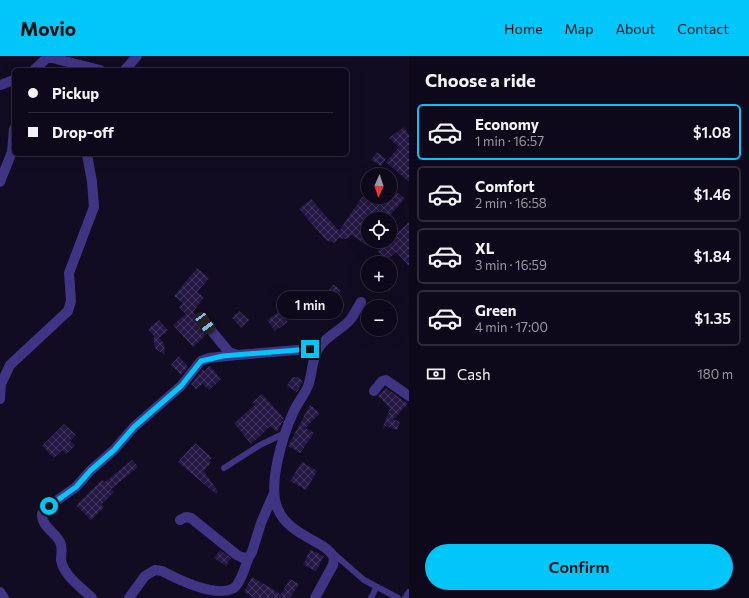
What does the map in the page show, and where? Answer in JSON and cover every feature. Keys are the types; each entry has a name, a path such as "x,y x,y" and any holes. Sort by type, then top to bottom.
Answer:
{"street":[{"path":"36,68 49,56 93,68"},
{"path":"127,68 137,56"},
{"path":"0,85 12,81"},
{"path":"0,182 12,152"},
{"path":"0,398 1,384 10,365 68,311 71,301 69,273 94,207 92,182 87,156"},
{"path":"129,598 145,576 155,570 162,571 211,594 225,593 235,588 252,552 260,523 274,493 285,433 308,386 315,356 320,346 330,334 350,320 361,302"},
{"path":"205,323 229,352 237,354"},
{"path":"92,598 76,583 64,568 61,561 61,542 42,518 45,510 76,487 91,470 114,450 134,427 181,386 201,361 208,358 237,354 310,349 320,346"},
{"path":"374,391 382,381 386,380 409,396"},
{"path":"274,493 277,508 288,524 302,535 332,552 334,558 333,564 315,598"},
{"path":"180,520 186,517 191,518 237,555 243,558 249,557"},
{"path":"0,592 4,598"}],"lane":[{"path":"224,468 260,445 285,433"},
{"path":"332,552 364,580 376,588 398,598"},
{"path":"371,598 376,588"},
{"path":"406,598 409,592"}],"building":[{"path":"404,127 409,135 409,182 397,172 397,168 393,168 386,162 399,147 389,138"},
{"path":"377,152 386,159 381,166 371,160"},
{"path":"397,192 405,198 393,212 361,212 361,241 352,235 346,239 338,238 335,243 326,240 299,209 311,199 339,231 361,198 361,204 397,204"},
{"path":"409,222 409,266 396,252 392,256 383,256 378,251 381,248 397,248 397,233"},
{"path":"197,268 209,278 197,292 204,297 193,312 200,320 200,327 206,335 193,347 173,325 186,314 179,307 183,303 174,296"},
{"path":"333,284 341,290 330,305 322,300"},
{"path":"239,311 249,320 241,328 232,318"},
{"path":"280,311 288,322 275,331 267,320"},
{"path":"159,320 168,330 159,338 164,343 165,355 156,349 154,345 154,336 148,329"},
{"path":"179,356 188,367 181,375 171,365"},
{"path":"210,366 221,379 209,390 203,384 196,389 191,384 203,369 204,371"},
{"path":"293,377 297,377 303,381 297,392 287,386"},
{"path":"386,388 408,404 393,419 400,422 397,430 386,426 382,430 390,408 378,396"},
{"path":"262,394 284,418 277,432 270,426 251,444 234,423 255,405 253,402"},
{"path":"310,405 320,413 305,428 314,433 300,453 288,446"},
{"path":"64,424 76,435 70,441 75,445 66,454 62,450 54,458 42,446"},
{"path":"195,443 212,458 209,462 211,463 204,471 218,492 216,494 178,462"},
{"path":"132,460 138,467 111,489 114,492 101,505 104,507 91,520 76,505 102,480 105,482"},
{"path":"302,462 317,471 306,490 290,481"},
{"path":"220,550 231,558 226,566 214,558"},
{"path":"310,550 324,556 316,571 303,565"},
{"path":"252,577 281,594 290,579 299,584 290,598 254,598 244,592"}],"route":[{"path":"49,506 76,487 91,470 114,450 134,427 181,386 193,369 201,361 208,358 237,354 310,349"}]}
